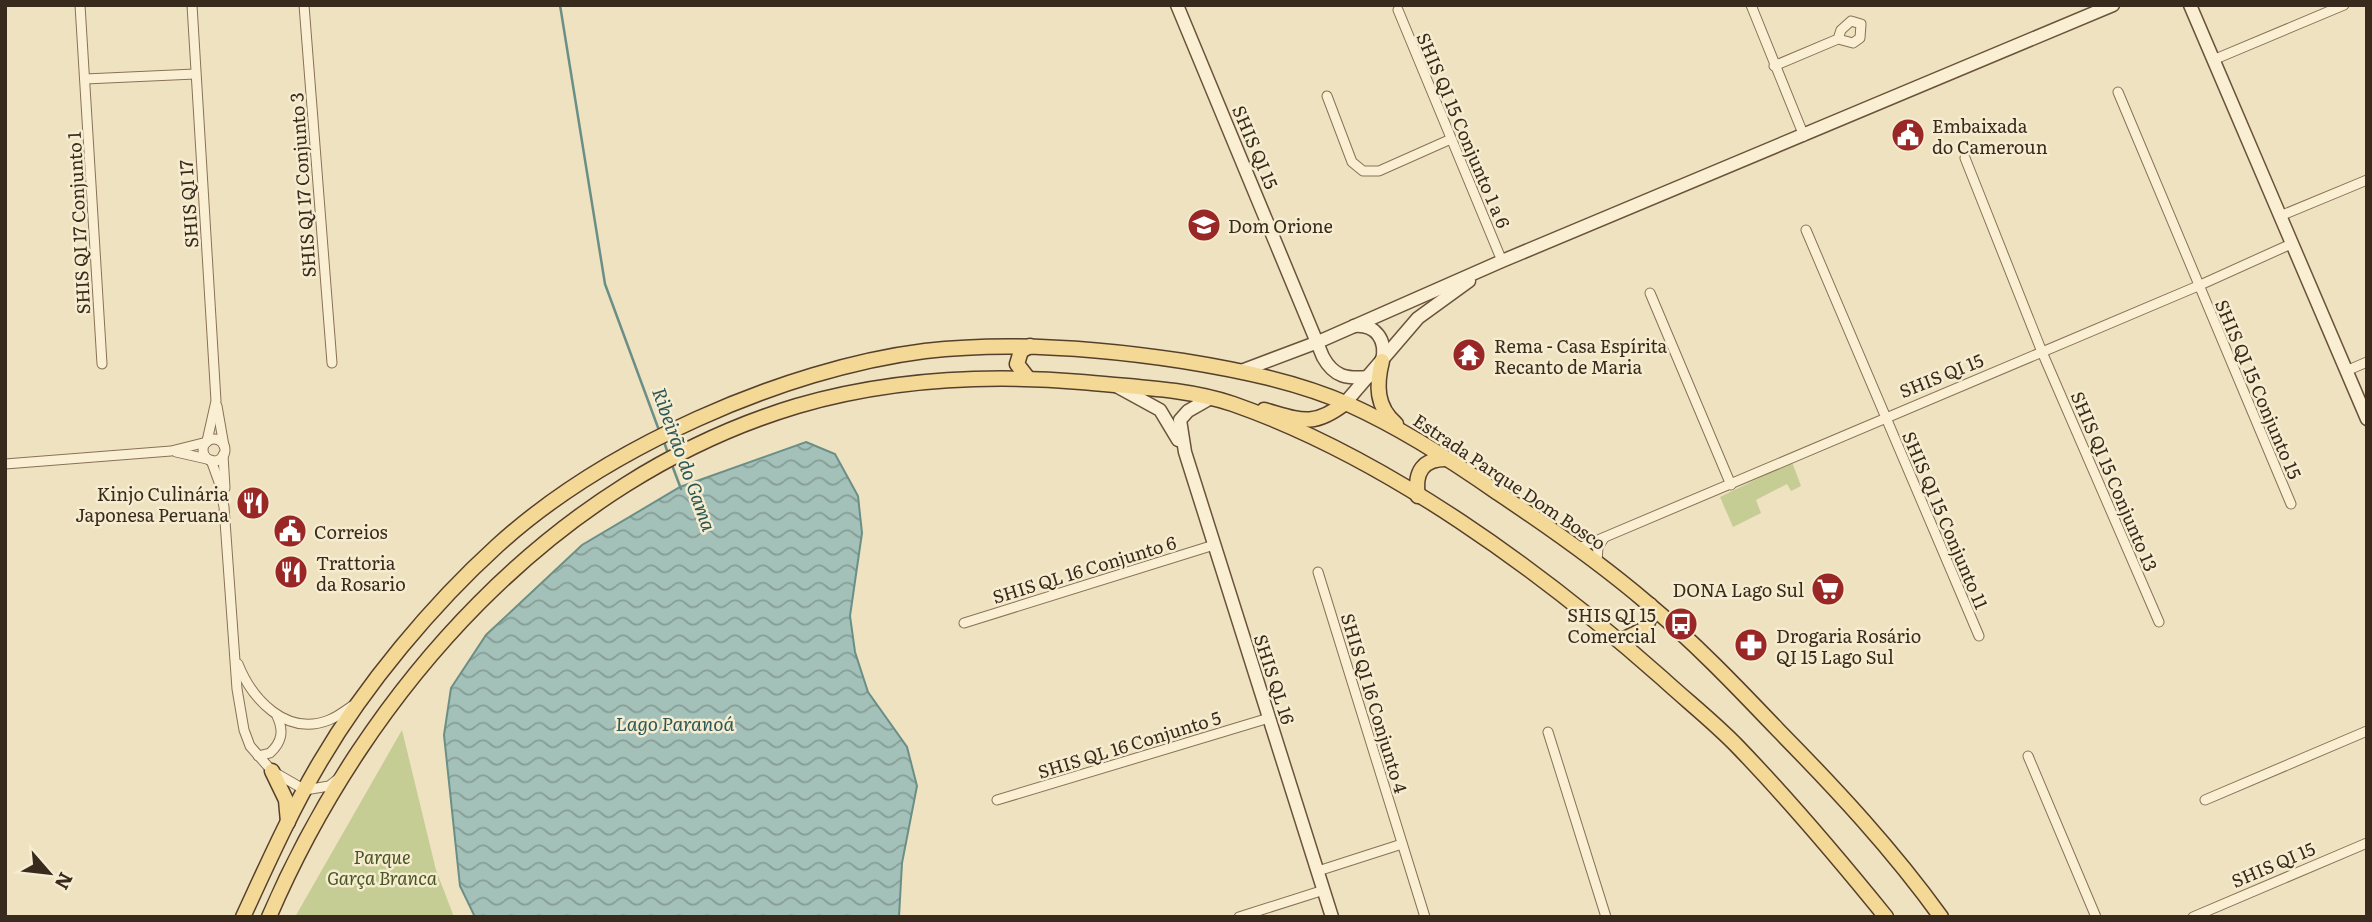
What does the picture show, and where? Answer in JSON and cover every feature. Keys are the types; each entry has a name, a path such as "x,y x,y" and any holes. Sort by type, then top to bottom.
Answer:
{"main road":[{"path":"1027,377 1017,364 1021,351 1030,346"},
{"name":"Estrada Parque Dom Bosco","path":"243,916 305,790 360,702 418,628 498,545 577,484 683,428 753,396 837,370 924,351 1030,346 1129,352 1241,370 1345,403 1411,436 1448,459 1579,548 1650,605 1851,804 1941,917"},
{"path":"1382,361 1378,380 1380,401 1391,420 1411,436"},
{"path":"416,671 485,597 550,539 592,507 690,449 785,411 833,397 931,381 1027,377 1114,385 1229,402 1303,421 1320,419 1345,403"},
{"path":"1229,402 1359,461 1418,496 1510,555 1620,640 1735,744 1886,917"},
{"path":"1418,496 1416,481 1424,464 1434,458 1448,459"},
{"path":"1620,640 1645,629 1651,615 1650,605"},
{"path":"269,912 345,772 416,671 439,631 433,625 418,628"},
{"path":"272,771 286,800 288,822"},
{"path":"255,891 259,903 269,912"},
{"path":"243,916 254,911 269,912"}],"street":[{"name":"SHIS QI 17 Conjunto 1","path":"80,5 102,364"},
{"name":"SHIS QI 17","path":"192,5 216,401 221,415 224,507 235,656 244,730 258,756 272,771 305,790"},
{"name":"SHIS QI 17 Conjunto 3","path":"304,5 332,363"},
{"name":"SHIS QI 15","path":"1177,5 1318,342"},
{"path":"1751,5 1804,136"},
{"path":"1241,370 1318,342 1496,263 2107,7 2125,5"},
{"path":"2190,5 2367,419"},
{"path":"2213,60 2344,5"},
{"name":"SHIS QI 15 Conjunto 1 a 6","path":"1398,10 1451,139 1496,263"},
{"path":"1774,66 1838,39"},
{"path":"85,79 195,74"},
{"name":"SHIS QI 15 Conjunto 15","path":"2118,92 2291,504"},
{"path":"1327,96 1352,162 1363,172 1379,171 1451,139"},
{"name":"SHIS QI 15 Conjunto 13","path":"1965,158 2042,352 2159,622"},
{"path":"2280,216 2367,180"},
{"name":"SHIS QI 15 Conjunto 11","path":"1806,230 1979,636"},
{"name":"SHIS QI 15","path":"1579,548 2198,286 2291,244"},
{"path":"1345,403 1418,318 1496,263"},
{"path":"1650,293 1731,485"},
{"path":"1353,326 1366,327 1380,335 1384,351 1382,361"},
{"path":"1318,342 1323,357 1336,374 1351,379 1368,377"},
{"path":"2346,371 2367,362"},
{"name":"SHIS QL 16","path":"1114,385 1160,410 1185,452"},
{"name":"SHIS QL 16","path":"1209,399 1188,411 1180,421 1185,452 1332,917"},
{"name":"SHIS QI 17","path":"216,401 203,450 219,482 224,507"},
{"path":"5,464 171,451 217,440 223,451 209,459 171,451"},
{"path":"1597,562 1598,547 1604,538"},
{"name":"SHIS QL 16 Conjunto 6","path":"964,623 1214,545"},
{"name":"SHIS QI 16 Conjunto 4","path":"1318,572 1425,917"},
{"name":"SHIS QI 17","path":"235,656 246,684 256,698 277,716"},
{"path":"277,716 304,723 318,723 360,702"},
{"path":"258,756 270,753 279,739 282,726 277,716"},
{"name":"SHIS QL 16 Conjunto 5","path":"997,800 1269,718"},
{"path":"2205,800 2367,731"},
{"path":"1548,732 1606,917"},
{"path":"2028,755 2096,917"},
{"path":"305,790 329,786 345,772"},
{"name":"SHIS QI 15","path":"2193,917 2367,843"},
{"path":"1318,871 1402,844"},
{"path":"1239,917 1324,890"}],"green space":[{"path":"1792,462 1801,486 1791,491 1787,484 1756,500 1761,513 1733,527 1720,497"},
{"name":"Parque Garça Branca","path":"402,730 436,870 454,917 295,917"}],"water":[{"name":"Lago Paranoá","path":"806,442 835,454 858,496 862,533 850,616 855,652 868,692 907,747 917,786 902,863 899,917 475,917 460,886 444,735 451,688 486,635 582,545 680,487"}],"waterway":[{"name":"Ribeirão do Gama","path":"560,5 605,284 660,433"},
{"name":"Ribeirão do Gama","path":"664,442 669,456"},
{"name":"Ribeirão do Gama","path":"672,465 681,489"}],"place":[{"name":"Embaixada do Cameroun","path":"1908,135"},
{"name":"Dom Orione","path":"1204,225"},
{"name":"Rema - Casa Espírita Recanto de Maria","path":"1469,355"},
{"name":"Kinjo Culinária Japonesa Peruana","path":"253,503"},
{"name":"Correios","path":"290,531"},
{"name":"Trattoria da Rosario","path":"291,572"},
{"name":"DONA Lago Sul","path":"1828,589"},
{"name":"SHIS QI 15 Comercial","path":"1681,624"},
{"name":"Drogaria Rosário QI 15 Lago Sul","path":"1751,645"}]}
